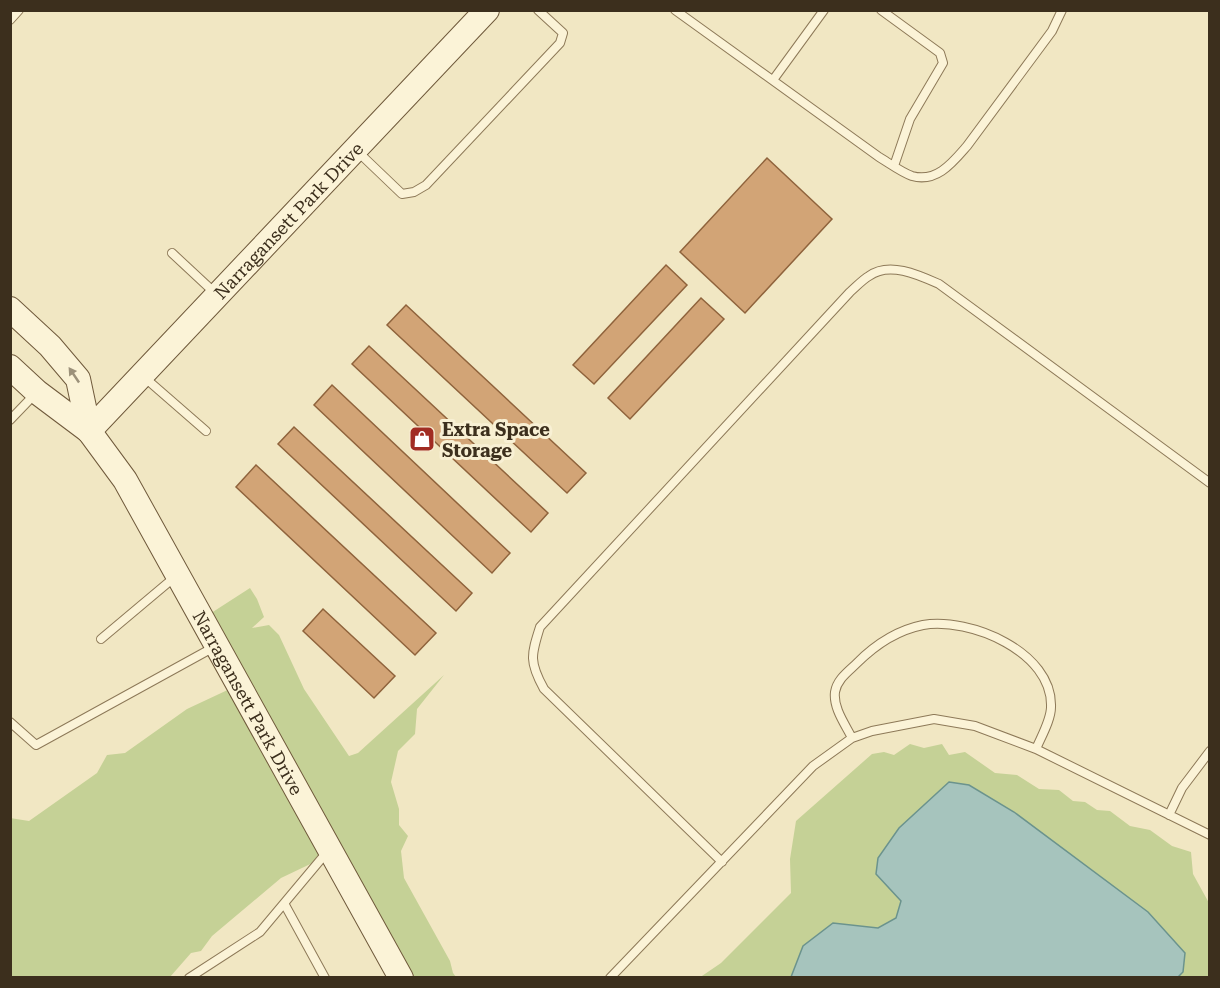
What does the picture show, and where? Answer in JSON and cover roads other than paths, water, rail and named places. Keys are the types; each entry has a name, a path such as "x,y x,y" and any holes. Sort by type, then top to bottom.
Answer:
{"street":[{"name":"Narragansett Park Drive","path":"89,431 487,10"},
{"name":"Narragansett Park Drive","path":"10,309 50,346 78,379 89,431"},
{"name":"Narragansett Park Drive","path":"10,367 37,392 89,431 124,480 401,978"}],"lane":[{"path":"10,20 19,10"},
{"path":"356,150 402,194 414,192 426,185 560,43 563,33 538,10"},
{"path":"675,10 879,157 912,176 932,177 951,164 968,146 1052,31 1062,10"},
{"path":"772,80 825,10"},
{"path":"880,10 940,53 944,63 910,119 894,166"},
{"path":"172,253 217,295"},
{"path":"722,862 544,689 533,670 533,650 540,627 850,292 871,274 891,269 915,274 939,284 1209,483"},
{"path":"142,375 206,431"},
{"path":"10,420 37,392"},
{"path":"100,639 176,576"},
{"path":"852,738 836,708 835,692 839,681 865,655 891,636 922,625 938,624 977,629 1010,644 1036,665 1049,686 1052,709 1036,749"},
{"path":"10,722 36,745 217,645"},
{"path":"610,978 813,766 852,738 872,731 934,720 975,726 1036,749 1209,835"},
{"path":"1169,815 1182,788 1209,751"},
{"path":"189,978 260,932 330,849"},
{"path":"285,905 325,978"}],"water":[{"path":"949,782 969,785 1014,812 1148,912 1185,953 1183,972 1177,978 791,977 803,946 833,923 878,928 896,918 901,901 876,874 878,858 899,828"}],"place":[{"name":"Extra Space Storage","path":"422,439"}]}
